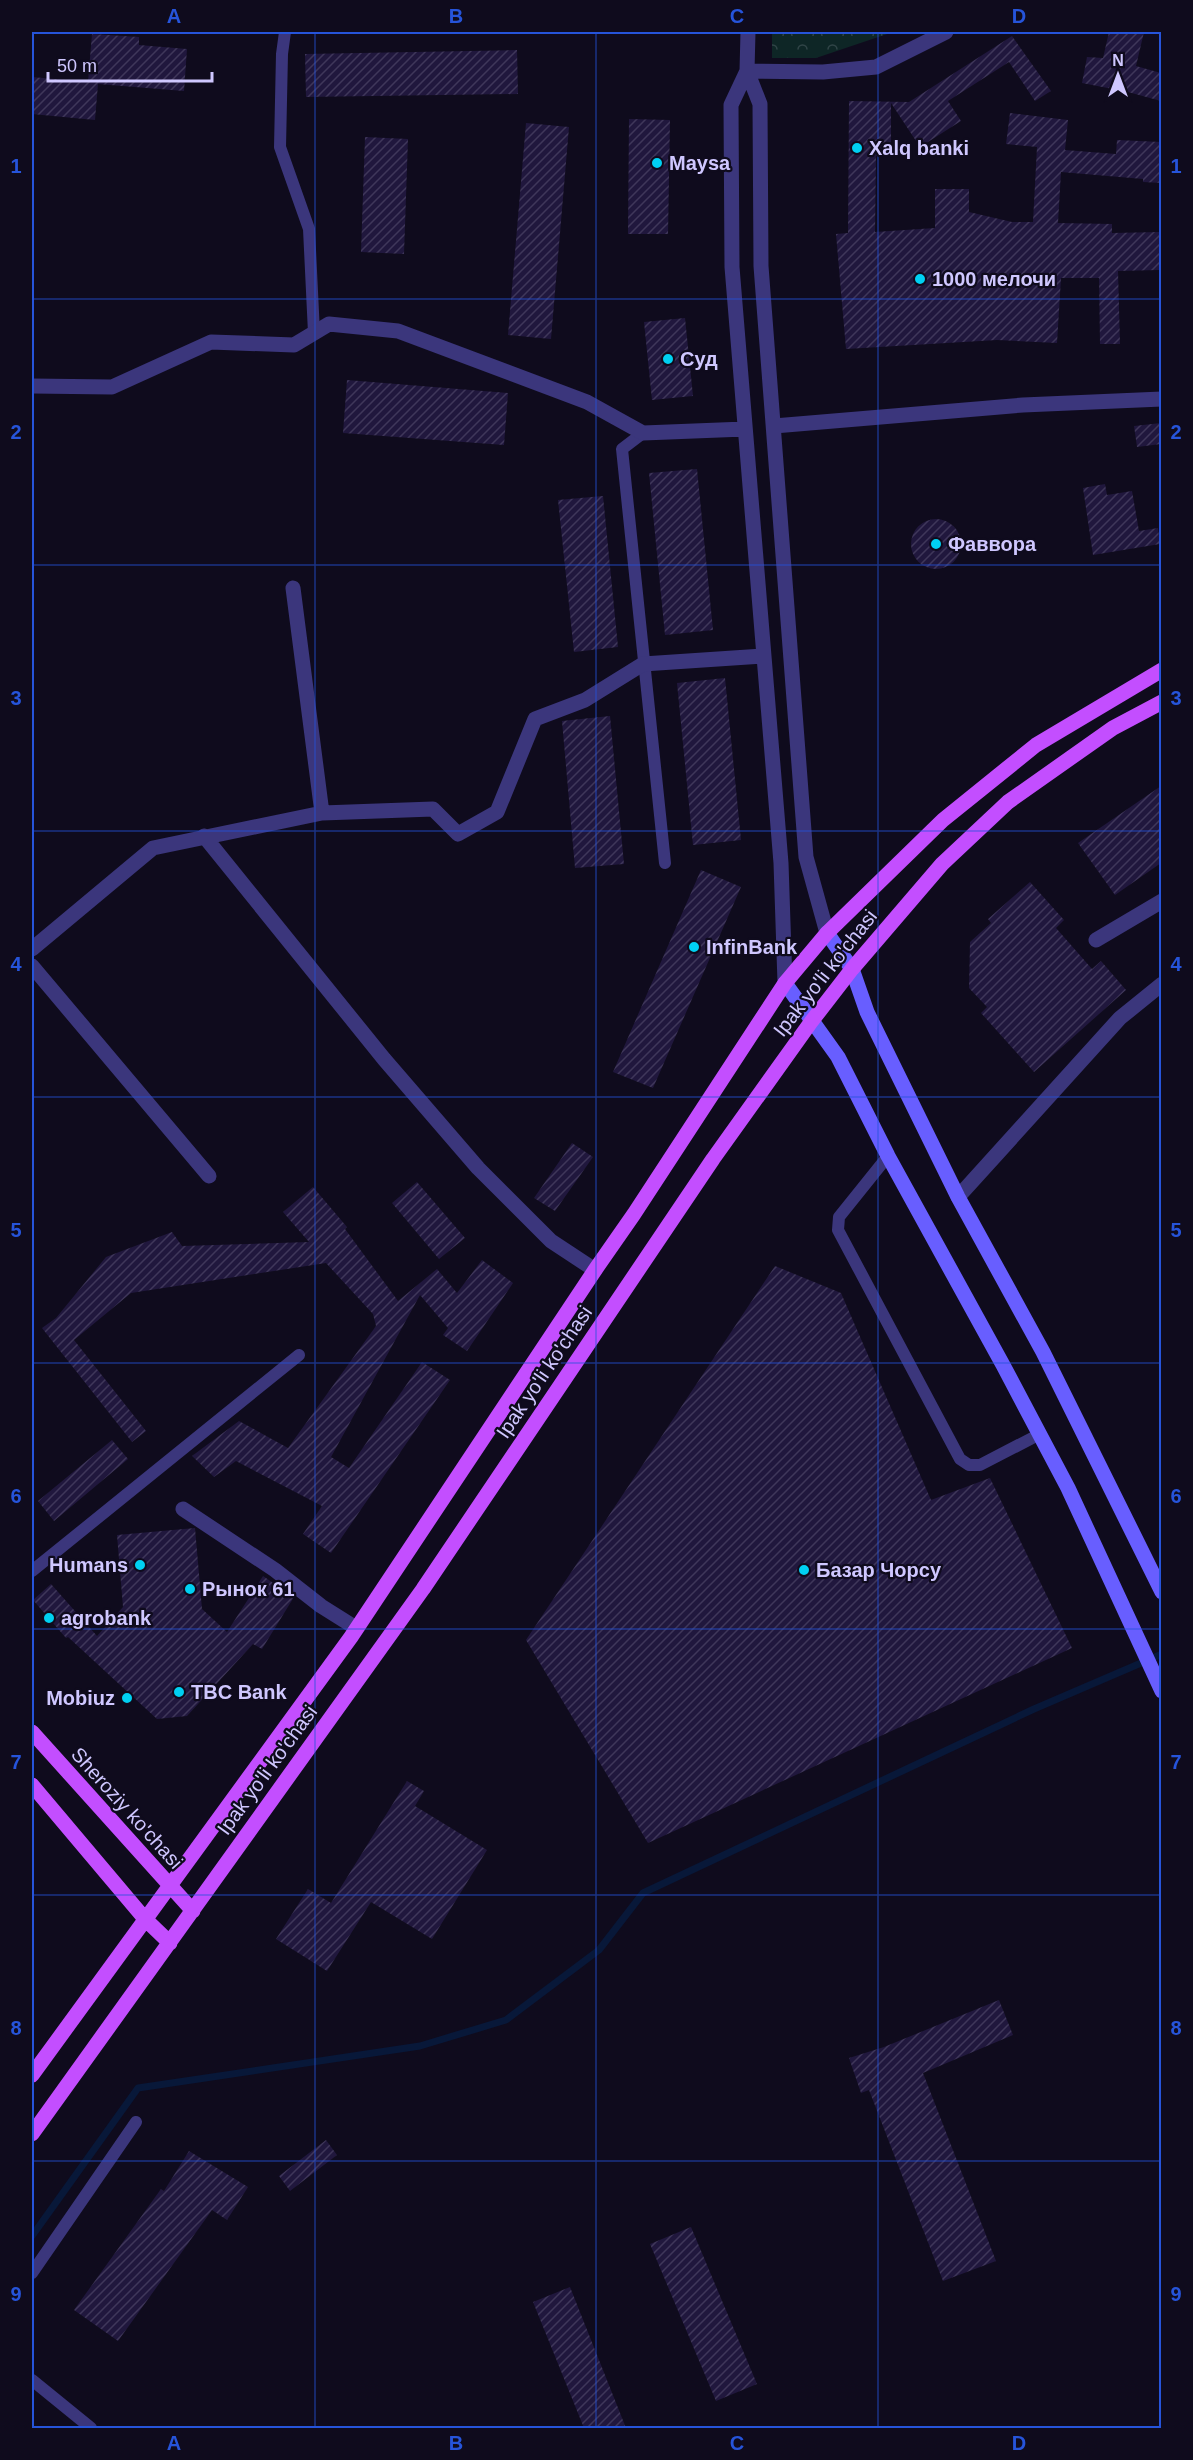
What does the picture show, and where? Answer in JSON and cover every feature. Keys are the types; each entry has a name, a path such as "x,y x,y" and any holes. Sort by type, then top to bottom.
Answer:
{"main road":[{"name":"Ipak yo'li ko'chasi","path":"32,2075 357,1628 786,983 827,933 944,820 1036,745 1161,670"},
{"name":"Ipak yo'li ko'chasi","path":"32,2134 423,1589 713,1159 852,969 942,864 1008,802 1113,728 1161,702"},
{"path":"827,933 852,969 867,1012 958,1197 1043,1352 1161,1592"},
{"path":"786,983 811,1022 838,1057 888,1156 1040,1434 1068,1488 1161,1690"},
{"name":"Sheroziy ko'chasi","path":"32,1732 193,1911"},
{"path":"32,1785 145,1919 170,1943"}],"street":[{"path":"748,32 747,71 760,104 761,266 806,857 827,933"},
{"path":"747,71 823,72 876,67 946,32"},
{"path":"747,71 731,105 732,267 781,863 786,983"},
{"path":"32,386 112,387 211,342 294,345 329,324 398,331 587,402 643,433 745,429"},
{"path":"774,426 1023,405 1161,399"},
{"path":"293,588 322,813"},
{"path":"32,949 153,848 322,813 433,808 458,834 496,812 535,719 585,700 643,663 763,656"},
{"path":"204,836 384,1059 478,1168 551,1241 595,1270"},
{"path":"1096,940 1161,901"},
{"path":"32,966 209,1176"},
{"path":"958,1197 1120,1018 1161,984"},
{"path":"183,1509 275,1570 321,1606 357,1628"}],"lane":[{"path":"285,32 282,54 280,147 309,228 314,333"},
{"path":"643,433 622,448 665,863"},
{"path":"888,1156 839,1216 838,1230 960,1459 969,1465 980,1465 1040,1434"},
{"path":"32,1571 299,1355"},
{"path":"32,2273 136,2122"},
{"path":"32,2380 91,2428"}],"green space":[{"path":"772,32 893,32 816,58 772,58"}],"building":[{"path":"1109,32 1144,32 1136,66 1161,73 1161,101 1082,83 1087,57 1103,58"},
{"path":"92,34 139,37 139,45 187,49 184,91 98,84 95,120 32,114 32,77 88,82"},
{"path":"1012,36 1051,91 1035,101 1009,62 948,101 961,121 920,147 891,103 891,156 876,156 875,232 935,228 935,189 969,189 969,212 1012,222 1033,222 1037,147 1006,144 1010,113 1068,120 1065,150 1116,154 1117,140 1161,142 1161,183 1143,182 1143,179 1061,172 1058,223 1112,224 1112,233 1159,232 1159,270 1118,271 1120,344 1100,344 1099,278 1061,278 1057,343 997,340 846,349 836,234 848,233 849,101 909,102"},
{"path":"517,50 518,94 306,97 305,54"},
{"path":"629,119 670,120 668,234 628,234"},
{"path":"526,123 569,127 551,339 508,335"},
{"path":"365,137 408,139 404,254 361,252"},
{"name":"Суд","path":"685,318 693,396 652,400 644,322"},
{"path":"347,380 508,393 504,445 343,433"},
{"path":"1161,423 1161,444 1137,447 1134,426"},
{"path":"697,469 713,630 665,635 649,473"},
{"path":"1105,484 1107,495 1132,491 1139,531 1158,528 1160,544 1093,555 1083,488"},
{"path":"603,496 618,647 574,652 558,500"},
{"name":"Фаввора","path":"931,519 941,519 954,526 961,539 961,549 954,562 941,569 931,569 922,565 915,558 911,549 911,539 915,530 922,523"},
{"path":"725,678 741,840 693,845 677,683"},
{"path":"610,716 624,864 575,868 562,721"},
{"path":"1161,786 1161,863 1115,895 1078,843"},
{"path":"701,870 741,887 653,1088 613,1072"},
{"path":"1030,882 1064,920 1056,928 1092,969 1101,961 1126,990 1034,1072 981,1013 987,1007 969,988 970,942 991,923 988,919"},
{"path":"572,1143 593,1157 555,1211 534,1198"},
{"path":"417,1182 465,1238 439,1259 392,1203"},
{"path":"313,1187 347,1227 345,1229 398,1301 437,1269 457,1293 482,1260 513,1283 467,1351 443,1335 448,1328 420,1295 331,1457 349,1468 422,1362 450,1380 331,1553 303,1534 322,1506 236,1461 214,1477 192,1456 239,1421 288,1448 376,1326 373,1314 326,1263 131,1293 74,1340 146,1431 132,1442 42,1328 56,1318 106,1257 172,1232 182,1246 309,1242 283,1212"},
{"name":"Базар Чорсу","path":"775,1266 841,1293 931,1500 990,1478 1072,1648 648,1843 526,1640"},
{"path":"112,1440 128,1459 54,1521 38,1501"},
{"path":"195,1528 202,1609 227,1632 263,1576 294,1597 262,1649 253,1644 187,1716 157,1719 68,1637 66,1638 33,1600 51,1584 97,1636 123,1607 117,1535"},
{"path":"407,1781 424,1791 415,1806 487,1850 432,1939 371,1902 327,1971 276,1939 308,1889 331,1903"},
{"path":"999,2000 1013,2035 923,2073 996,2261 943,2281 869,2090 861,2093 849,2058 884,2047"},
{"path":"326,2140 337,2155 290,2191 279,2176"},
{"path":"189,2151 248,2187 227,2220 212,2210 118,2341 74,2310 161,2189 164,2191"},
{"path":"691,2227 757,2384 716,2401 650,2244"},
{"path":"570,2287 626,2428 584,2428 533,2302"}],"waterway":[{"path":"32,2236 138,2088 420,2046 506,2020 599,1950 643,1893 1034,1709 1162,1654"}],"place":[{"name":"Xalq banki","path":"857,148"},
{"name":"Maysa","path":"657,163"},
{"name":"1000 мелочи","path":"920,279"},
{"name":"Суд","path":"668,359"},
{"name":"Фаввора","path":"936,544"},
{"name":"InfinBank","path":"694,947"},
{"name":"Humans","path":"140,1565"},
{"name":"Базар Чорсу","path":"804,1570"},
{"name":"Рынок 61","path":"190,1589"},
{"name":"agrobank","path":"49,1618"},
{"name":"TBC Bank","path":"179,1692"},
{"name":"Mobiuz","path":"127,1698"}]}
